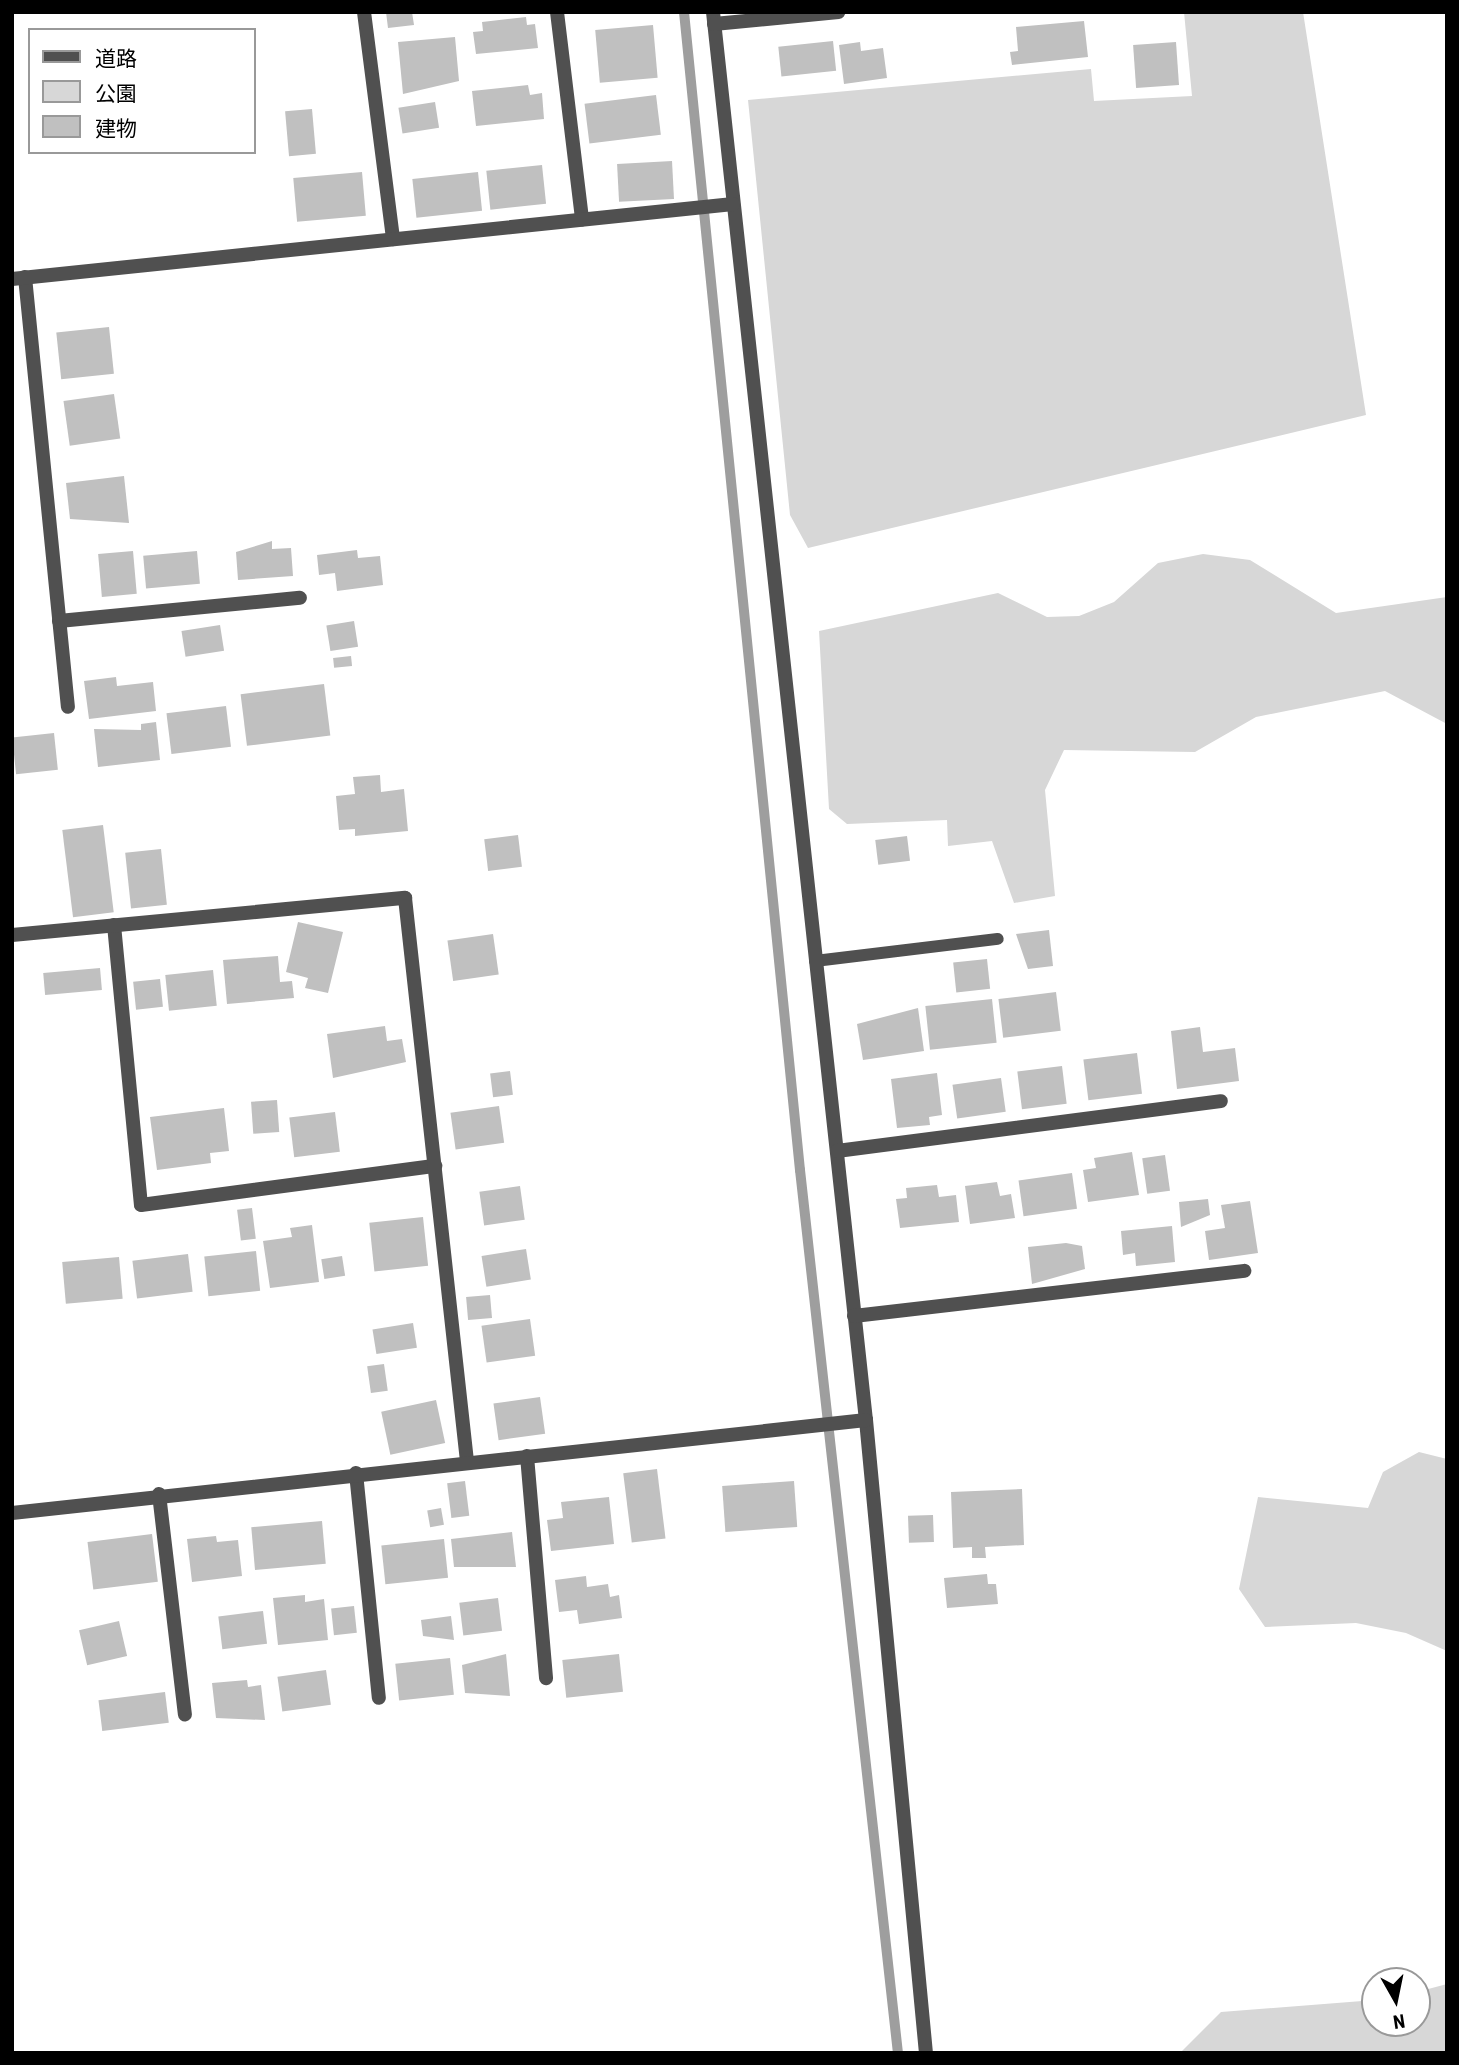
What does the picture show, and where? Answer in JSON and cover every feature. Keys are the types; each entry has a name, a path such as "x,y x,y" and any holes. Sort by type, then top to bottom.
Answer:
{"street":[{"path":"364,12 393,239"},
{"path":"557,12 582,219"},
{"path":"838,12 713,18 866,1420 926,2053"},
{"path":"68,707 19,278 733,204"},
{"path":"59,621 300,598"},
{"path":"12,935 405,898 467,1461"},
{"path":"114,926 141,1205 435,1167"},
{"path":"837,1151 1221,1101"},
{"path":"854,1316 1244,1270"},
{"path":"12,1513 159,1494 866,1420"},
{"path":"527,1456 545,1678"},
{"path":"356,1473 379,1698"},
{"path":"159,1494 185,1714"}],"lane":[{"path":"815,961 998,939"}],"green space":[{"path":"1184,12 1303,12 1366,415 808,548 790,515 748,100 1091,69 1094,101 1192,96"},
{"path":"1203,554 1250,560 1336,613 1447,597 1447,724 1385,691 1256,717 1195,752 1064,750 1045,790 1055,896 1014,903 992,841 948,846 947,820 847,824 829,809 819,631 998,593 1047,617 1079,616 1114,602 1158,563"},
{"path":"1419,1452 1447,1459 1447,1651 1406,1633 1356,1623 1265,1627 1239,1589 1258,1497 1368,1508 1383,1472"},
{"path":"1447,1984 1447,2053 1180,2053 1221,2012 1361,2001 1361,2037 1431,2037 1431,1988"}],"building":[{"path":"386,12 412,12 414,25 388,28"},
{"path":"526,17 527,25 535,24 538,48 476,54 473,32 483,31 482,22"},
{"path":"1084,21 1088,57 1012,65 1010,52 1018,51 1016,27"},
{"path":"653,25 658,78 600,83 595,30"},
{"path":"455,37 459,81 403,94 398,42"},
{"path":"833,41 836,71 781,77 778,47"},
{"path":"860,42 861,51 883,48 887,78 844,84 839,45"},
{"path":"1176,42 1179,85 1136,88 1133,45"},
{"path":"528,85 530,95 542,93 544,119 476,126 472,91"},
{"path":"656,95 661,135 589,143 585,104"},
{"path":"435,102 439,128 403,133 398,108"},
{"path":"312,109 316,154 289,156 285,111"},
{"path":"672,161 674,199 619,202 617,164"},
{"path":"542,165 546,204 490,210 486,171"},
{"path":"362,172 366,216 297,222 293,178"},
{"path":"478,172 482,211 416,218 412,179"},
{"path":"109,327 114,374 61,379 56,333"},
{"path":"114,394 120,439 70,446 63,401"},
{"path":"124,476 129,523 70,519 66,483"},
{"path":"272,541 272,549 291,548 293,576 238,580 236,552"},
{"path":"357,550 358,558 380,556 383,585 337,591 335,573 319,575 317,555"},
{"path":"133,551 137,594 102,597 98,554"},
{"path":"197,551 200,584 146,589 143,556"},
{"path":"354,621 358,647 330,651 326,625"},
{"path":"220,625 224,651 186,657 181,631"},
{"path":"351,656 352,666 334,668 333,658"},
{"path":"116,677 117,686 153,682 156,711 89,719 84,681"},
{"path":"324,684 330,736 247,746 241,694"},
{"path":"226,706 231,747 171,754 166,713"},
{"path":"156,722 160,760 98,767 94,729 141,730 141,724"},
{"path":"54,733 58,770 16,774 12,737"},
{"path":"380,775 381,792 404,789 408,831 355,836 355,829 339,830 336,796 355,794 353,777"},
{"path":"103,825 114,912 73,917 62,830"},
{"path":"518,835 522,867 488,871 484,839"},
{"path":"907,836 910,861 878,865 875,840"},
{"path":"161,849 167,905 131,908 125,853"},
{"path":"298,922 343,932 328,993 305,988 308,978 286,972"},
{"path":"1049,930 1053,966 1028,969 1016,934"},
{"path":"493,934 499,975 453,981 447,940"},
{"path":"278,956 280,982 292,981 294,998 227,1004 223,960"},
{"path":"987,959 990,989 956,992 953,963"},
{"path":"100,968 102,990 45,995 43,973"},
{"path":"213,970 217,1006 169,1011 165,975"},
{"path":"160,979 163,1007 136,1010 133,982"},
{"path":"1056,992 1061,1031 1003,1038 998,999"},
{"path":"992,999 997,1043 930,1050 925,1006"},
{"path":"918,1008 924,1051 863,1060 857,1024"},
{"path":"385,1026 387,1041 402,1039 406,1062 333,1078 327,1034"},
{"path":"1200,1027 1203,1052 1235,1048 1239,1081 1177,1089 1171,1031"},
{"path":"1137,1053 1142,1094 1088,1100 1083,1060"},
{"path":"1062,1066 1067,1104 1022,1109 1017,1071"},
{"path":"510,1071 513,1095 493,1097 490,1073"},
{"path":"937,1073 942,1115 929,1117 930,1125 897,1128 891,1079"},
{"path":"1001,1078 1006,1112 957,1118 952,1085"},
{"path":"277,1100 279,1132 253,1134 251,1102"},
{"path":"499,1106 504,1143 456,1149 450,1113"},
{"path":"224,1108 229,1151 210,1153 211,1163 157,1170 150,1117"},
{"path":"335,1112 340,1152 294,1157 289,1118"},
{"path":"1132,1152 1139,1195 1088,1202 1083,1170 1096,1168 1094,1158"},
{"path":"1165,1155 1170,1191 1147,1194 1142,1158"},
{"path":"1072,1173 1077,1209 1024,1216 1019,1181"},
{"path":"997,1182 1000,1196 1011,1194 1015,1218 970,1224 965,1186"},
{"path":"937,1185 939,1197 956,1195 959,1222 900,1228 896,1199 907,1198 906,1188"},
{"path":"520,1186 525,1220 484,1225 479,1192"},
{"path":"1208,1199 1210,1215 1181,1227 1179,1202"},
{"path":"1250,1201 1258,1253 1209,1260 1205,1231 1225,1228 1221,1205"},
{"path":"252,1208 256,1239 241,1241 237,1210"},
{"path":"423,1217 428,1266 374,1271 369,1223"},
{"path":"312,1225 319,1282 270,1288 263,1241 292,1237 290,1228"},
{"path":"1172,1226 1175,1262 1136,1266 1135,1253 1123,1255 1121,1231"},
{"path":"1066,1243 1082,1246 1085,1269 1032,1284 1028,1247"},
{"path":"526,1249 531,1280 486,1287 482,1256"},
{"path":"256,1251 260,1291 208,1296 204,1256"},
{"path":"188,1254 193,1292 137,1299 132,1261"},
{"path":"342,1256 345,1276 324,1279 321,1259"},
{"path":"119,1257 123,1299 66,1304 62,1262"},
{"path":"490,1295 492,1318 468,1320 466,1297"},
{"path":"530,1319 535,1356 487,1362 481,1326"},
{"path":"413,1323 417,1348 376,1354 373,1329"},
{"path":"384,1364 388,1391 371,1393 367,1366"},
{"path":"540,1397 545,1434 499,1440 493,1404"},
{"path":"436,1400 445,1443 390,1455 381,1412"},
{"path":"657,1469 666,1538 632,1543 623,1473"},
{"path":"465,1481 469,1516 451,1518 447,1483"},
{"path":"794,1481 797,1527 725,1532 722,1486"},
{"path":"1022,1489 1024,1545 985,1547 986,1558 972,1558 972,1547 953,1548 951,1492"},
{"path":"609,1497 614,1544 551,1551 547,1520 563,1518 561,1502"},
{"path":"441,1508 444,1525 430,1527 427,1510"},
{"path":"933,1515 934,1542 909,1543 908,1516"},
{"path":"322,1521 326,1564 255,1570 251,1527"},
{"path":"512,1532 516,1567 454,1567 451,1539"},
{"path":"152,1534 158,1582 93,1590 87,1542"},
{"path":"216,1536 217,1542 238,1540 242,1576 192,1582 187,1539"},
{"path":"444,1539 448,1578 385,1584 381,1546"},
{"path":"987,1574 988,1584 996,1584 998,1604 947,1608 944,1578"},
{"path":"586,1576 587,1587 608,1584 610,1597 619,1595 622,1618 579,1624 577,1610 559,1612 555,1580"},
{"path":"305,1595 305,1602 324,1599 328,1640 278,1645 273,1598"},
{"path":"498,1598 502,1631 463,1636 459,1603"},
{"path":"354,1606 357,1633 334,1635 331,1608"},
{"path":"263,1611 267,1644 222,1649 218,1616"},
{"path":"451,1616 454,1640 423,1636 421,1620"},
{"path":"119,1621 127,1656 87,1665 79,1630"},
{"path":"506,1654 510,1696 465,1693 462,1665"},
{"path":"619,1654 623,1692 566,1698 562,1660"},
{"path":"450,1658 454,1695 399,1701 395,1664"},
{"path":"326,1670 331,1705 282,1711 277,1677"},
{"path":"247,1680 248,1687 261,1685 265,1720 216,1718 212,1683"},
{"path":"165,1692 169,1723 102,1731 98,1700"}],"waterway":[{"path":"684,12 800,1170 898,2053"}]}
